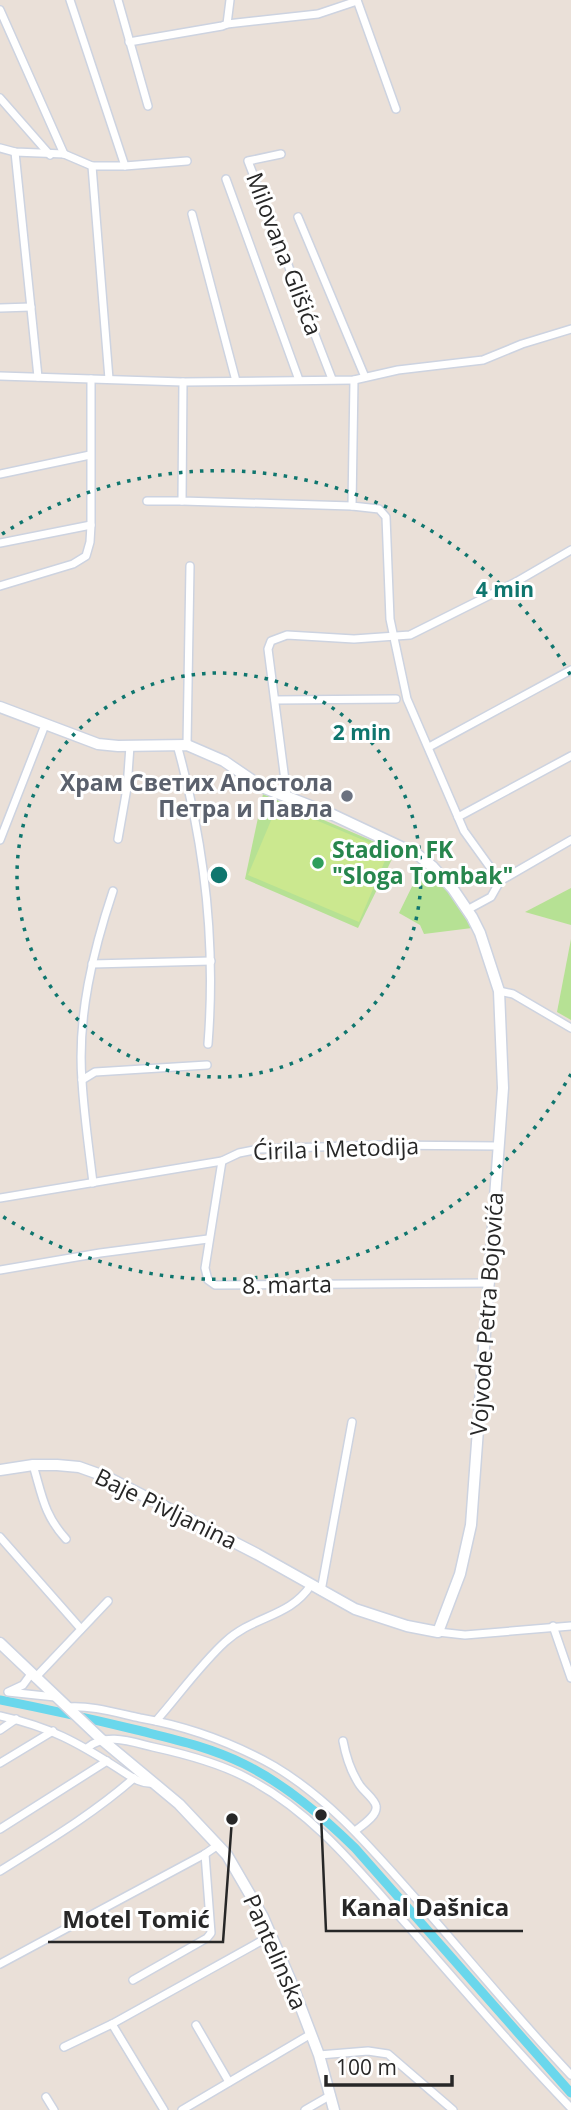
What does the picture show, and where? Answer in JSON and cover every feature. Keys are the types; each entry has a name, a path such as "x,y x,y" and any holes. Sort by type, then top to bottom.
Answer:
{"street":[{"path":"70,0 125,166"},
{"path":"118,0 148,106"},
{"path":"227,24 230,0"},
{"path":"130,42 217,28 227,24 318,14 357,0 396,109"},
{"path":"0,10 64,154"},
{"path":"0,98 50,155"},
{"path":"0,148 15,152 64,154 92,166 187,161"},
{"path":"15,152 38,377"},
{"name":"Milovana Glišića","path":"281,155 248,161 332,379"},
{"path":"92,166 109,379"},
{"name":"Milovana Glišića","path":"226,179 299,380"},
{"path":"191,214 236,381"},
{"name":"Milovana Glišića","path":"298,217 365,377"},
{"path":"0,308 31,307"},
{"path":"0,376 183,382 354,380 483,360 522,344 571,329"},
{"path":"0,586 73,564 86,556 91,525 91,379"},
{"path":"352,506 354,380"},
{"path":"182,500 183,382"},
{"path":"0,474 90,455"},
{"path":"147,501 182,500 379,509 386,517 388,594 407,699 464,831 500,881"},
{"path":"0,543 91,525"},
{"path":"287,796 268,649 271,641 287,635 354,639 410,635 437,624 571,550"},
{"path":"190,566 182,745 202,852 211,961 208,1044"},
{"path":"429,747 571,670"},
{"path":"275,700 396,699"},
{"name":"Vojvode Petra Bojovića","path":"0,706 98,744 182,745 224,761 262,787 331,814 418,855 453,889 480,933 499,991 503,1088 471,1525 460,1574 438,1632"},
{"path":"0,840 45,725"},
{"path":"118,839 128,788 130,746"},
{"path":"458,817 571,755"},
{"path":"467,910 491,897 500,881 571,841"},
{"path":"93,1183 82,1080 83,1033 92,964 113,891"},
{"path":"92,964 211,961"},
{"path":"499,991 513,994 571,1028"},
{"path":"82,1080 95,1072 207,1065"},
{"name":"Ćirila i Metodija","path":"0,1198 222,1161 239,1153 272,1148 498,1146"},
{"name":"8. marta","path":"222,1161 205,1268 208,1280 215,1285 490,1283"},
{"path":"0,1270 208,1239"},
{"path":"321,1591 352,1422"},
{"path":"33,1465 43,1504 54,1526 66,1539"},
{"name":"Baje Pivljanina","path":"0,1470 33,1465 79,1467 107,1477 375,1617 438,1632"},
{"path":"0,1537 80,1629"},
{"path":"156,1721 225,1642 246,1625 292,1606 311,1585"},
{"path":"4,1691 23,1685 108,1601"},
{"path":"553,1626 571,1678"},
{"path":"438,1632 465,1635 571,1626"},
{"name":"Pantelinska","path":"0,1643 55,1697 155,1783 218,1844 249,1891 272,1935 319,2055 334,2110"},
{"path":"4,1691 55,1697"},
{"path":"66,1707 91,1708 156,1721 202,1734 275,1767 309,1791 355,1831 571,2075"},
{"path":"0,1716 53,1731 87,1748 141,1782 155,1783"},
{"path":"0,1730 16,1720"},
{"path":"0,1763 53,1731"},
{"path":"87,1748 101,1739 130,1742 212,1764 248,1778 297,1811 350,1860 528,2064 571,2108"},
{"path":"343,1741 346,1759 355,1777 376,1805 370,1819 355,1831"},
{"path":"0,1829 107,1761"},
{"path":"0,1871 76,1823 134,1778"},
{"path":"0,1964 205,1854 218,1844"},
{"name":"Pantelinska","path":"133,1980 207,1938 211,1933 205,1854"},
{"path":"64,2047 112,2024 272,1935"},
{"path":"112,2024 164,2110"},
{"path":"196,2025 229,2082"},
{"path":"182,2110 311,2034"},
{"path":"319,2055 368,2051 388,2054 453,2110"},
{"path":"305,2110 331,2095"},
{"path":"46,2097 54,2110"}],"green space":[{"name":"Stadion FK \"Sloga Tombak\"","path":"263,794 396,851 358,928 245,879"},
{"name":"Stadion FK \"Sloga Tombak\"","path":"278,804 389,851 359,922 248,875"},
{"path":"423,864 446,889 472,928 424,934 420,925 399,913"},
{"path":"571,888 571,925 525,912"},
{"path":"571,939 571,1020 557,1012"}],"waterway":[{"path":"0,1700 205,1748 244,1764 289,1791 355,1848 571,2093"}],"place":[{"name":"Храм Светих Апостола Петра и Павла","path":"347,796"},
{"name":"Stadion FK \"Sloga Tombak\"","path":"318,863"},
{"name":"Kanal Dašnica","path":"321,1815"},
{"name":"Motel Tomić","path":"232,1819"}]}
